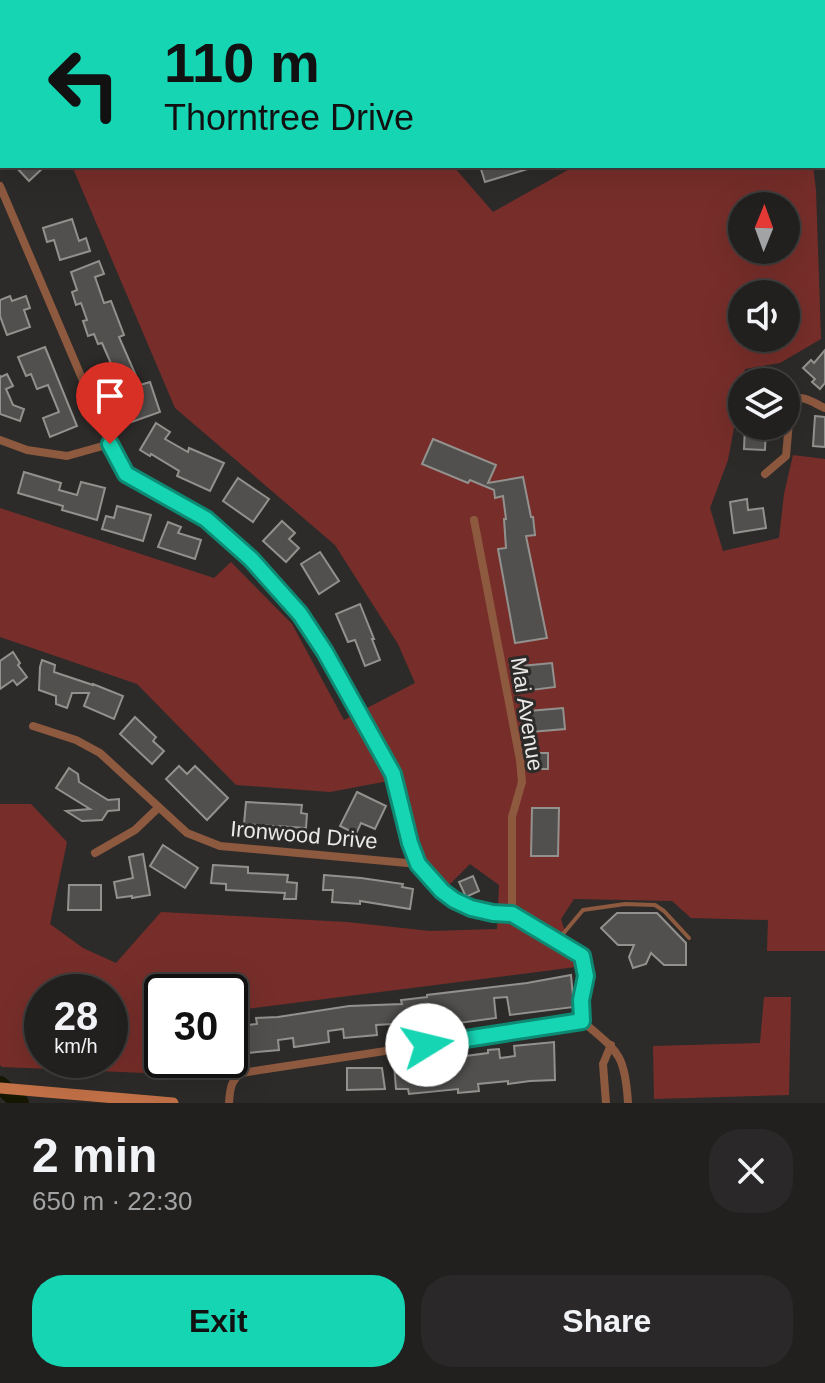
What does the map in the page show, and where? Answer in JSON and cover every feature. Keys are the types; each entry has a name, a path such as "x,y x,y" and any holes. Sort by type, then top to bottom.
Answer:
{"main road":[{"path":"0,1088 173,1103"}],"street":[{"path":"0,186 110,444 126,474 206,519 251,559 300,614 325,652 393,774 418,864 442,891 471,908 512,914 582,956 586,976 581,1000 582,1021 611,1045 622,1060 628,1103"},
{"path":"765,474 786,456 791,400 806,398 825,408"},
{"path":"0,440 27,450 67,456 110,444"},
{"name":"Mai Avenue","path":"474,520 520,760 522,782 512,817 512,914"},
{"name":"Ironwood Drive","path":"33,726 76,740 100,753 187,833 220,846 418,864"},
{"path":"95,853 135,830 158,808"},
{"path":"229,1103 231,1084 241,1073 582,1021"},
{"path":"606,1103 603,1064 611,1045"}],"lane":[{"path":"557,941 583,910 625,904 655,905 689,938"}],"shaded area":[{"path":"73,168 455,168 493,212 571,168 813,168 821,339 800,351 800,280 728,280 728,352 799,352 780,363 728,368 728,440 732,440 728,460 710,508 723,551 779,538 793,455 825,459 825,951 767,951 768,920 691,918 672,901 574,899 561,919 576,967 248,1009 248,974 144,974 144,1073 128,1072 128,974 24,974 24,1068 2,1067 0,804 31,804 67,842 50,924 83,948 116,963 161,912 347,922 430,931 497,929 499,885 470,864 448,886 420,856 399,779 330,792 236,785 137,684 0,637 0,508 214,578 231,562 292,624 344,720 415,683 398,644 335,545 175,408"},
{"path":"764,997 791,997 789,1095 654,1099 653,1046 760,1043"}],"building":[{"path":"17,168 43,168 29,181"},
{"path":"481,168 531,168 485,182"},
{"path":"72,219 79,241 86,238 90,251 60,260 54,240 47,242 43,228"},
{"path":"99,261 104,274 95,277 104,303 111,301 124,335 119,337 140,385 150,382 160,412 126,424 122,413 135,408 125,382 121,377 109,382 104,372 113,368 102,343 98,344 94,334 88,336 81,303 76,305 72,292 77,290 71,272"},
{"path":"10,296 12,301 26,296 30,308 24,310 30,327 7,335 0,316 0,300"},
{"path":"45,347 77,426 50,437 43,418 59,412 48,385 37,389 31,374 26,376 18,357"},
{"path":"825,350 825,383 820,389 812,382 815,379 803,368 811,360 814,363"},
{"path":"7,374 13,386 6,389 13,405 24,409 20,421 0,414 0,376"},
{"path":"815,416 825,417 825,447 813,446"},
{"path":"156,423 170,432 165,439 188,452 189,448 224,463 210,491 177,476 179,471 140,450"},
{"path":"433,439 496,465 488,483 523,477 535,535 526,536 547,638 515,643 498,549 506,548 503,496 495,498 494,490 422,464"},
{"path":"744,440 765,440 765,450 744,449"},
{"path":"24,472 61,483 59,490 77,495 81,482 105,488 97,520 18,493"},
{"path":"238,478 269,499 253,522 223,501"},
{"path":"747,499 748,510 763,508 766,528 734,533 730,502"},
{"path":"117,506 151,515 143,541 102,529 106,516 114,518"},
{"path":"282,521 295,533 289,539 299,548 286,562 263,541"},
{"path":"168,522 181,527 178,533 201,540 195,559 158,547"},
{"path":"320,552 339,581 319,594 301,564"},
{"path":"360,604 380,660 365,666 355,640 348,642 336,614"},
{"path":"13,652 27,677 17,685 13,680 0,689 0,661"},
{"path":"42,660 55,665 54,672 123,696 114,719 84,706 89,693 72,693 67,708 56,704 56,696 39,690"},
{"path":"552,663 555,687 524,691 521,666"},
{"path":"563,708 565,729 531,732 529,711"},
{"path":"135,717 156,737 153,741 164,751 152,764 120,734"},
{"path":"539,753 548,753 548,769 539,769"},
{"path":"179,766 187,774 195,766 228,798 207,820 166,779"},
{"path":"69,768 78,774 79,782 108,800 119,799 119,810 108,811 102,820 82,821 66,811 90,809 56,788"},
{"path":"357,792 386,806 375,829 361,823 356,834 340,826"},
{"path":"246,802 302,805 301,813 307,814 306,828 244,824"},
{"path":"532,808 559,808 558,856 531,856"},
{"path":"163,845 198,868 185,888 150,866"},
{"path":"143,854 150,895 117,898 114,882 133,878 129,857"},
{"path":"213,865 248,867 248,873 288,875 287,882 297,883 296,899 284,899 285,893 226,890 226,884 211,883"},
{"path":"324,875 403,884 402,887 413,889 410,909 360,901 360,904 332,902 333,890 323,890"},
{"path":"473,876 479,891 466,897 459,882"},
{"path":"69,885 101,885 101,910 68,910"},
{"path":"617,913 657,913 686,943 686,965 664,965 651,953 646,964 633,968 629,957 634,945 618,945 601,928"},
{"path":"571,975 574,1007 510,1015 507,997 494,998 496,1018 392,1032 392,1024 376,1025 377,1035 344,1038 343,1029 328,1031 329,1042 294,1047 293,1038 278,1040 279,1050 248,1053 248,1025 257,1024 256,1018 349,1006 402,1004 401,1000 427,995"},
{"path":"554,1042 555,1080 478,1084 479,1091 458,1093 458,1089 409,1094 408,1089 396,1089 394,1064 488,1053 488,1050 499,1049 500,1058 515,1056 514,1046"},
{"path":"347,1068 382,1068 385,1089 347,1090"}],"waterway":[{"path":"0,1085 20,1103"}],"route":[{"path":"110,444 126,474 206,519 251,559 300,614 325,652 393,774 418,864 442,891 471,908 512,914 582,956 586,976 581,1000 582,1021 427,1045"}]}
